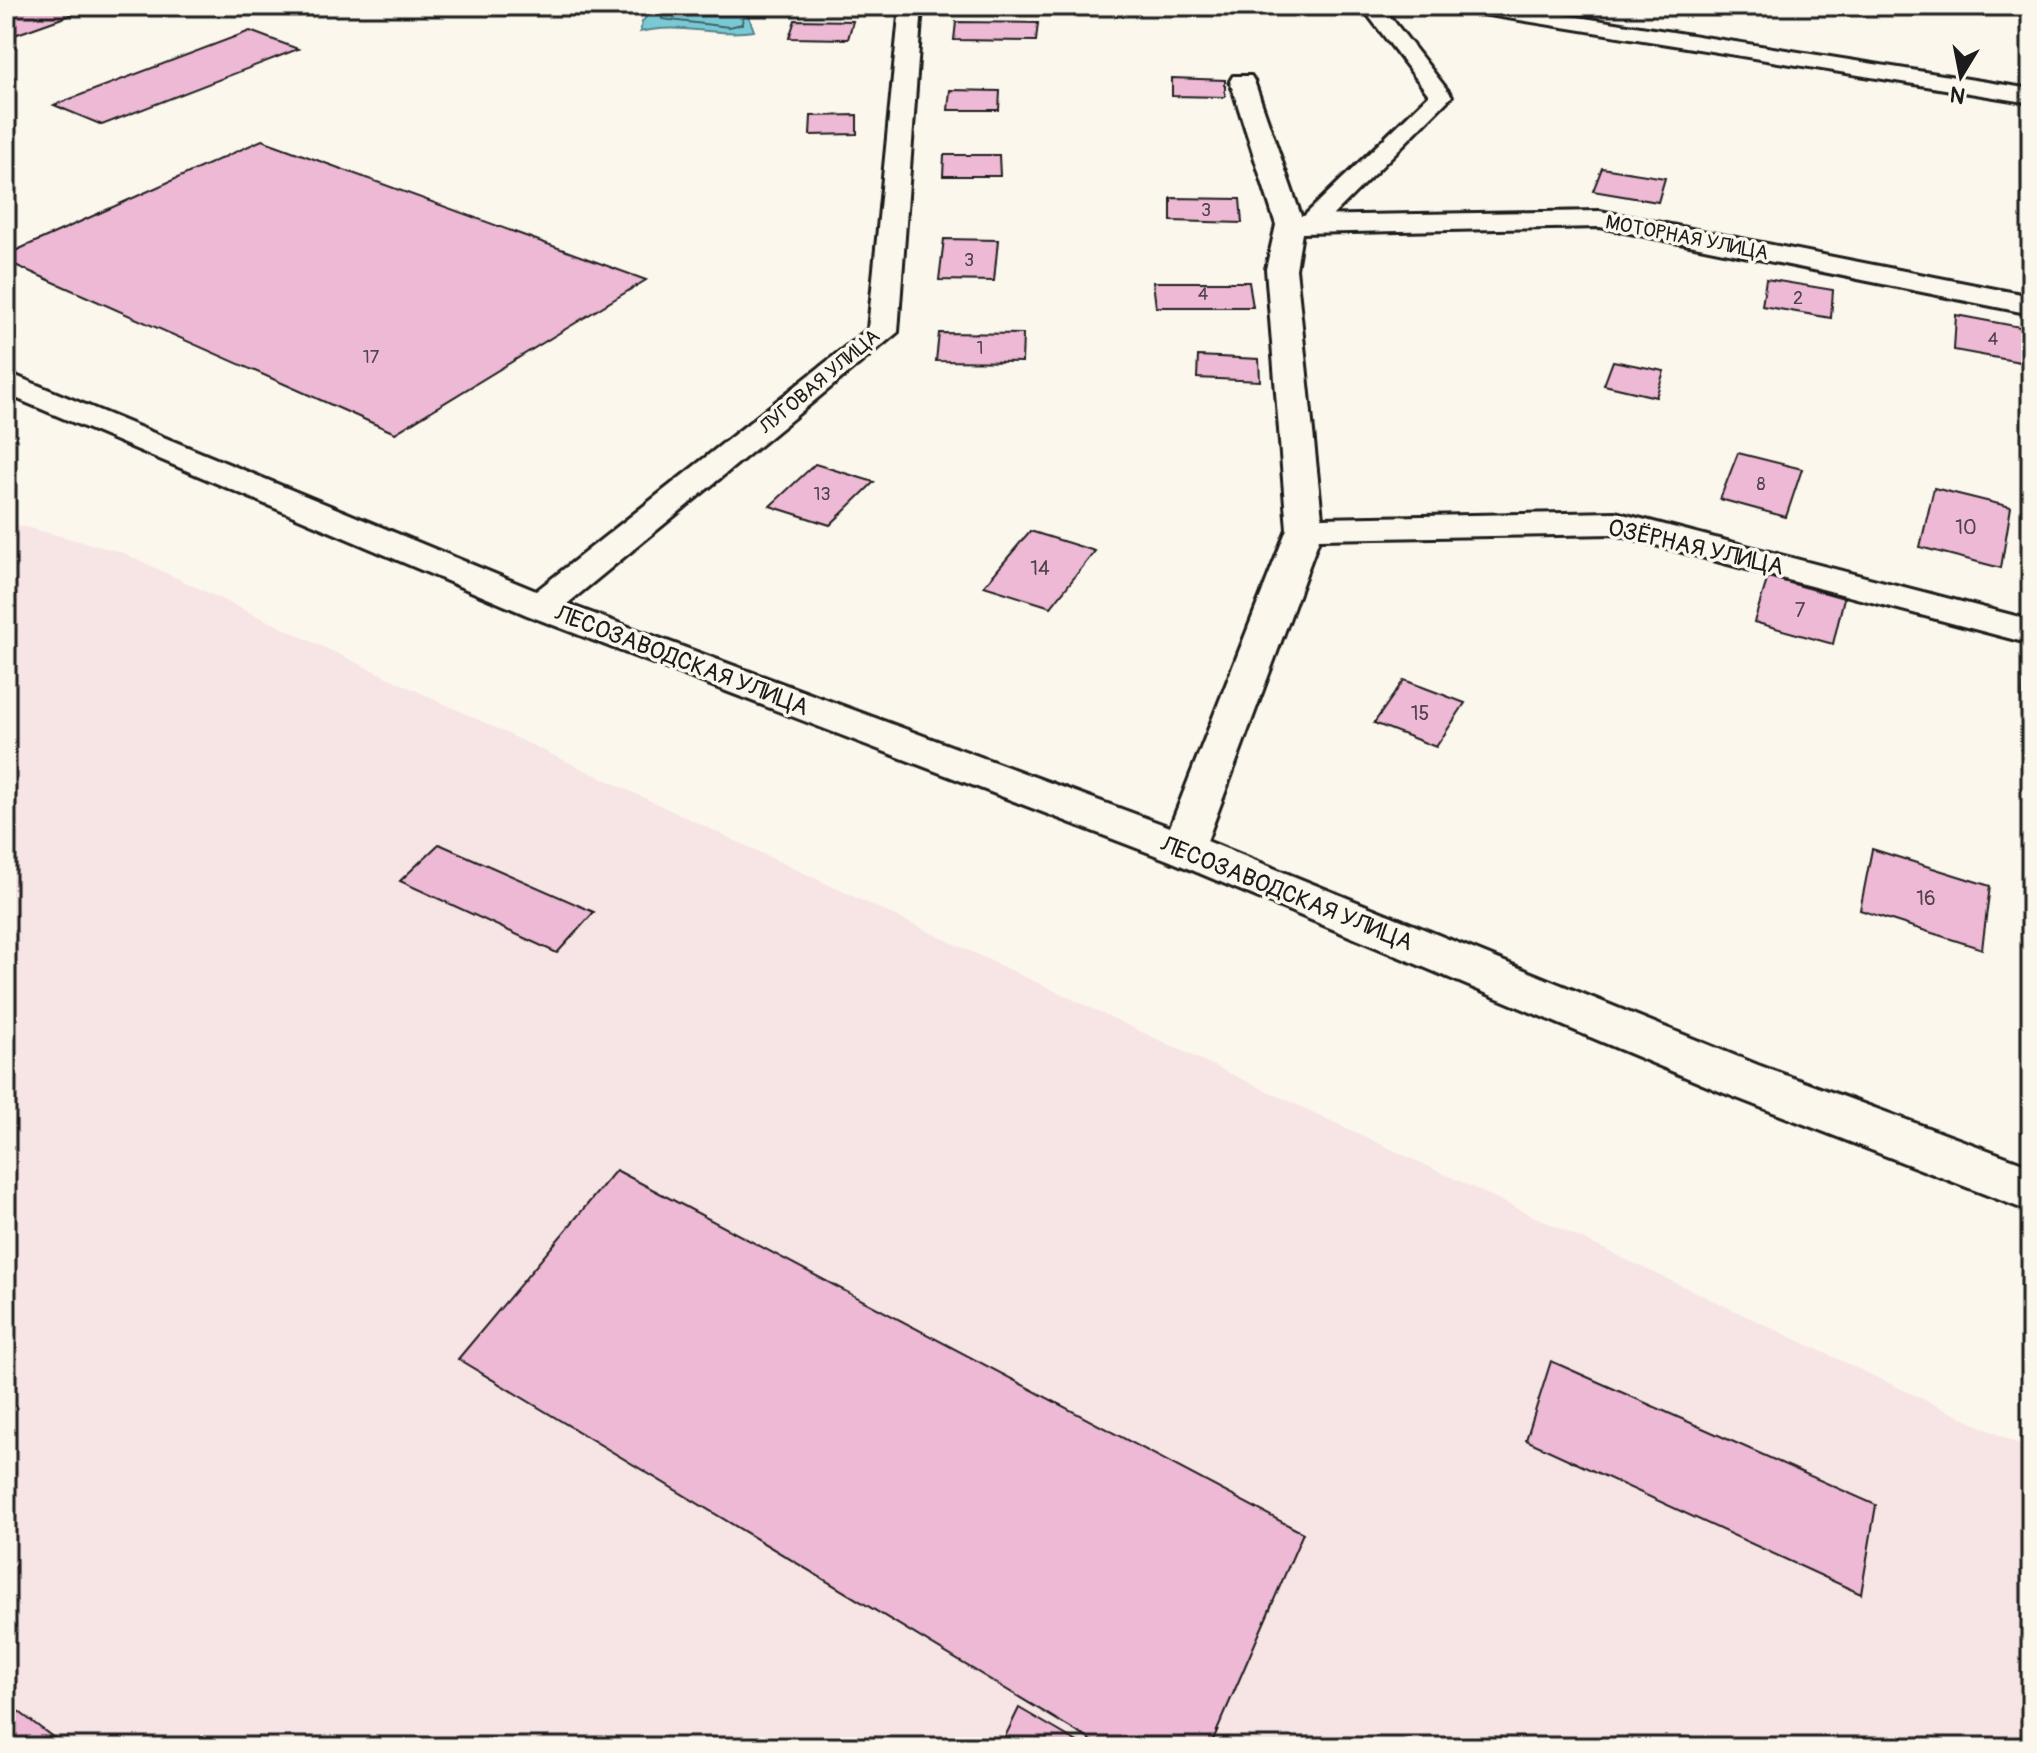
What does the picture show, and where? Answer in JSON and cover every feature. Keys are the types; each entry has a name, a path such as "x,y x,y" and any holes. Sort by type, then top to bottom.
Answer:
{"street":[{"name":"ЛУГОВАЯ УЛИЦА","path":"540,607 883,332 911,6"},
{"path":"1183,849 1305,529 1281,269 1300,225 1242,81"},
{"name":"МОТОРНАЯ УЛИЦА","path":"1300,225 1600,219 2031,305"},
{"name":"ЛЕСОЗАВОДСКАЯ УЛИЦА","path":"6,382 540,607 1183,849 1741,1079 2031,1189"},
{"name":"ОЗЁРНАЯ УЛИЦА","path":"1305,529 1615,523 2031,632"}],"lane":[{"path":"1300,225 1441,96 1371,6"},
{"path":"1470,6 2031,96"}],"shaded area":[{"path":"6,522 121,552 2031,1450 2031,1747 6,1747"}],"water":[{"path":"655,6 755,6 748,14 754,31 669,28 640,32 642,22"}],"building":[{"path":"6,6 96,6 6,38"},
{"path":"795,20 853,21 848,39 789,38"},
{"path":"956,22 1038,23 1036,41 954,40"},
{"path":"250,31 298,49 102,125 54,105"},
{"path":"1172,78 1225,80 1225,97 1172,96"},
{"path":"950,90 1000,91 999,110 948,110"},
{"path":"857,115 857,134 810,135 811,116"},
{"path":"262,140 646,280 395,433 6,261 6,255"},
{"path":"944,155 999,155 1000,176 943,176"},
{"path":"1602,168 1665,178 1658,202 1593,191"},
{"path":"1171,198 1240,199 1242,223 1171,221"},
{"path":"944,239 998,240 994,281 939,280"},
{"path":"1766,279 1833,290 1831,318 1762,306"},
{"path":"1153,282 1249,282 1253,307 1156,307"},
{"path":"1956,315 2031,329 2031,364 1954,350"},
{"path":"939,333 1023,334 1022,362 936,361"},
{"path":"1198,356 1259,359 1260,381 1197,378"},
{"path":"1613,361 1664,371 1656,397 1604,385"},
{"path":"1738,453 1802,469 1786,517 1720,499"},
{"path":"815,464 874,482 830,525 770,506"},
{"path":"1934,488 2011,507 2001,568 1920,547"},
{"path":"1030,531 1095,551 1051,607 984,586"},
{"path":"1768,577 1844,598 1833,644 1754,622"},
{"path":"2024,660 2031,662 2031,738 2022,736"},
{"path":"1404,680 1465,703 1436,747 1374,723"},
{"path":"439,844 594,912 557,953 400,881"},
{"path":"1872,849 1990,886 1982,949 1860,910"},
{"path":"616,1170 1303,1533 1210,1747 1102,1747 458,1359"},
{"path":"1551,1361 1876,1505 1861,1594 1526,1440"},
{"path":"6,1702 66,1747 6,1747"},
{"path":"1019,1708 1086,1747 1000,1747"}]}
